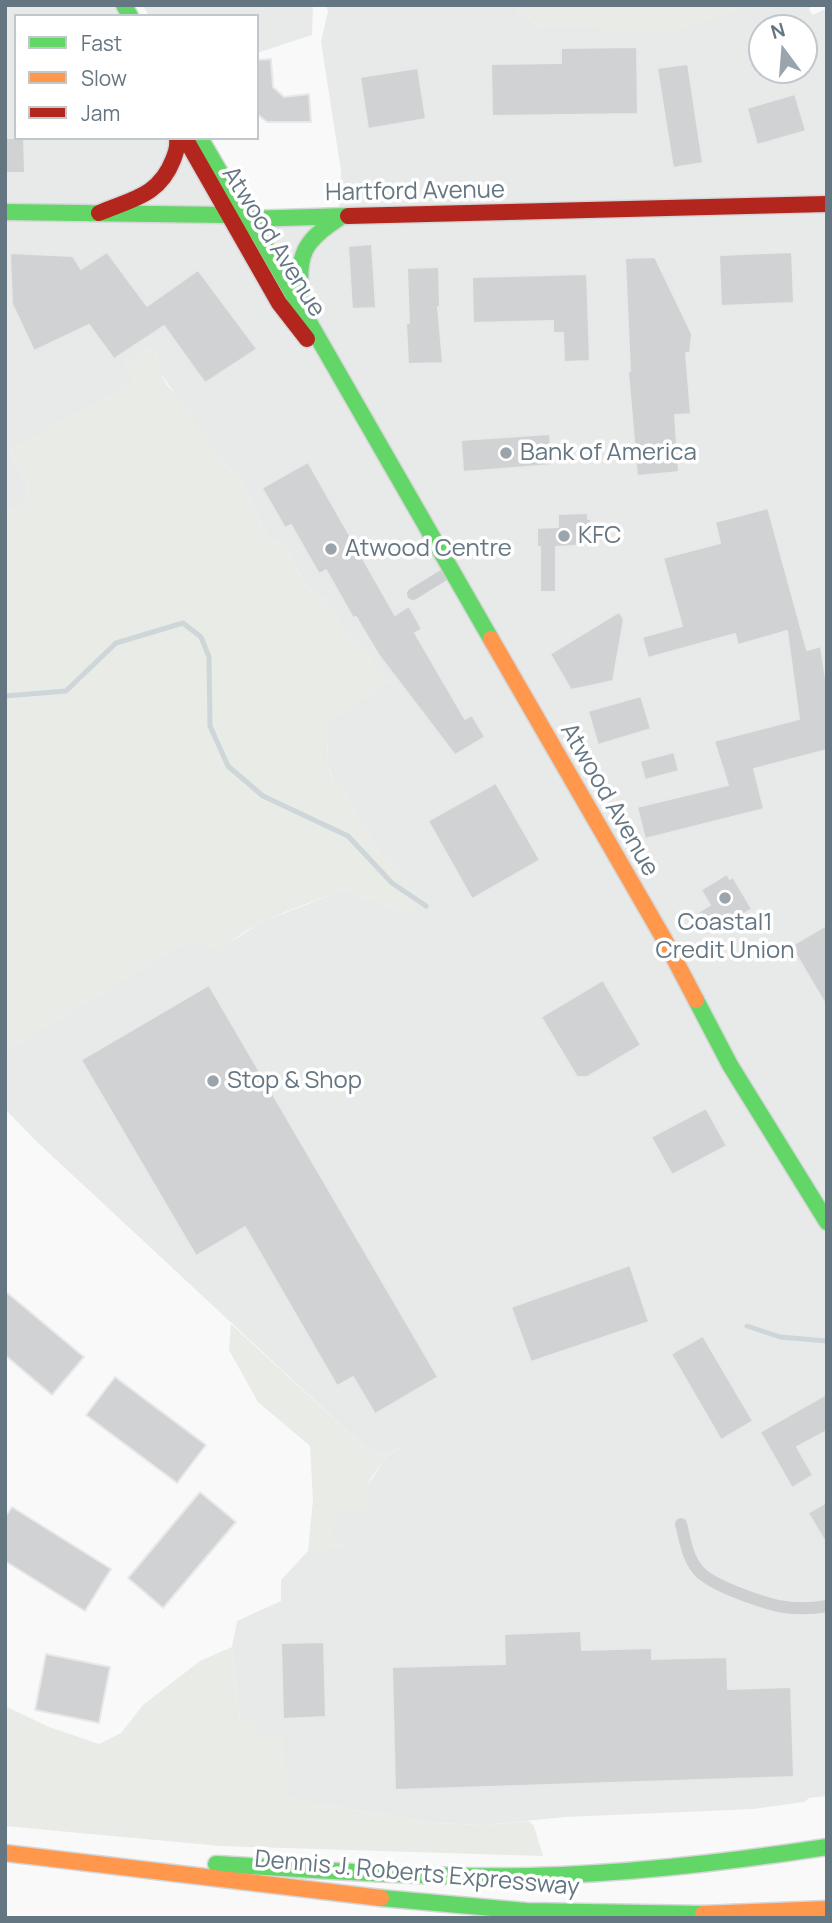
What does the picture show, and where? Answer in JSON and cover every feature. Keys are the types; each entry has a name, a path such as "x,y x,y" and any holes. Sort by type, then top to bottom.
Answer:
{"main road":[{"path":"99,213 148,193 166,178 178,147 177,140"},
{"name":"Atwood Avenue","path":"186,140 279,303 354,399"},
{"name":"Atwood Avenue","path":"201,140 247,219 260,234 453,570 674,957 730,1065 827,1222"},
{"name":"Hartford Avenue","path":"5,212 227,215 247,219 827,204"},
{"path":"302,308 298,272 302,250 320,230 341,217"},
{"path":"5,1852 350,1872 516,1876 684,1867 827,1847"},
{"name":"Dennis J. Roberts Expressway","path":"5,1852 483,1908 664,1915 827,1909"}],"street":[{"path":"413,594 453,570"},
{"path":"681,1524 688,1552 698,1571 714,1582 778,1606 813,1609 827,1606"}],"shaded area":[{"path":"5,5 119,5 123,14 14,14 14,140 193,140 239,214 339,211 341,171 321,42 328,11 326,5 515,5 519,12 540,27 597,27 748,8 750,5 811,5 809,10 812,14 748,14 748,84 818,84 818,14 815,14 827,8 827,1796 753,1809 566,1817 484,1825 431,1823 289,1799 286,1779 261,1739 240,1720 232,1647 237,1621 281,1601 281,1580 308,1551 346,1547 336,1541 332,1530 334,1517 372,1479 386,1457 401,1448 376,1455 370,1452 35,1140 5,1109 5,1051 192,940 226,945 262,922 343,890 403,911 425,899 378,851 341,788 335,783 327,764 329,723 388,681 371,662 367,652 344,630 325,600 308,589 283,543 272,541 267,536 237,474 226,466 158,370 157,351 125,362 133,382 9,451 27,482 28,496 5,513"},
{"path":"143,5 313,5 312,35 259,52 259,14 148,14"},
{"path":"515,5 750,5 748,8 678,31 609,34 597,27 540,27 519,12"},
{"path":"149,345 157,351 160,371 169,388 180,398 226,466 237,474 267,536 272,541 283,543 308,589 325,600 344,630 367,652 371,662 388,681 330,723 329,766 335,782 378,851 426,899 418,910 403,911 343,890 295,908 244,932 221,952 192,940 5,1051 5,513 28,495 27,482 9,451 132,382 125,362"},
{"path":"231,1324 370,1452 377,1455 404,1446 386,1457 367,1484 373,1510 341,1512 334,1517 334,1535 347,1548 308,1551 313,1500 310,1446 258,1402 229,1350"},
{"path":"232,1647 240,1720 253,1721 261,1739 283,1736 289,1799 431,1823 484,1825 529,1821 534,1826 543,1856 220,1846 5,1826 5,1706 49,1727 99,1744 121,1733 143,1705 200,1661"}],"building":[{"path":"637,47 638,114 492,116 491,64 561,63 561,48"},
{"path":"271,59 273,87 284,97 309,94 311,122 267,122 259,116 259,60"},
{"path":"688,64 703,163 673,168 657,68"},
{"path":"418,68 426,119 368,129 360,77"},
{"path":"795,94 806,131 757,145 747,108"},
{"path":"5,138 24,140 25,173 5,173"},
{"path":"372,244 376,308 352,309 348,246"},
{"path":"107,252 147,306 198,270 257,349 205,383 164,326 114,359 89,325 34,351 12,304 10,253 73,256 81,269"},
{"path":"792,252 794,303 721,306 719,255"},
{"path":"655,257 692,334 690,353 686,353 691,414 675,415 679,472 637,476 628,371 625,258"},
{"path":"439,267 438,307 443,363 408,364 407,268"},
{"path":"587,274 590,361 564,362 563,333 553,333 553,321 473,323 472,277"},
{"name":"Bank of America","path":"550,434 552,465 463,472 461,440"},
{"path":"308,462 395,615 409,606 422,629 415,633 465,719 472,715 485,737 455,755 378,654 356,617 353,618 326,570 319,574 291,525 285,528 262,488"},
{"path":"768,508 807,650 821,646 827,686 827,750 754,769 764,809 645,839 637,807 728,785 714,741 799,719 787,631 738,645 735,634 648,658 642,637 682,626 663,558 720,543 715,522"},
{"name":"KFC","path":"588,513 588,519 591,519 592,545 556,547 556,592 540,592 540,547 537,547 537,528 558,527 558,514"},
{"path":"619,612 624,619 613,681 571,690 550,654"},
{"path":"641,696 651,729 598,745 588,711"},
{"path":"674,752 679,771 645,780 640,761"},
{"path":"496,783 540,860 472,899 428,821"},
{"name":"Coastal1 Credit Union","path":"727,874 730,879 733,877 752,909 722,927 718,920 705,927 697,913 710,905 701,890"},
{"path":"827,925 827,1007 791,946"},
{"path":"603,980 641,1045 587,1077 577,1077 541,1017"},
{"path":"209,985 438,1377 375,1414 353,1377 337,1386 245,1227 196,1256 81,1060"},
{"path":"706,1108 727,1146 672,1175 651,1137"},
{"path":"630,1265 649,1322 531,1362 511,1307"},
{"path":"5,1291 84,1357 52,1395 5,1355"},
{"path":"703,1336 753,1421 721,1440 671,1354"},
{"path":"115,1377 206,1445 177,1483 86,1415"},
{"path":"827,1394 827,1431 797,1447 813,1475 792,1488 760,1432"},
{"path":"200,1492 236,1522 163,1608 128,1578"},
{"path":"827,1502 827,1545 808,1513"},
{"path":"12,1507 111,1569 85,1611 5,1561 5,1517"},
{"path":"581,1631 582,1650 652,1648 652,1659 727,1657 728,1689 791,1687 794,1777 395,1790 392,1667 505,1664 504,1634"},
{"path":"324,1642 326,1717 283,1719 281,1643"},
{"path":"46,1654 110,1667 99,1723 35,1710"}],"waterway":[{"path":"5,696 66,691 116,643 183,623 201,637 209,657 210,726 228,766 263,796 348,836 392,883 426,906"},
{"path":"747,1326 780,1337 827,1341"}],"traffic: fast":[{"path":"124,5 129,14"},
{"path":"201,140 259,235 491,639"},
{"path":"5,212 227,215 247,219 348,216"},
{"path":"301,299 300,271 305,250 318,234 341,217"},
{"path":"696,1000 730,1065 827,1222"},
{"path":"216,1864 412,1875 530,1876 679,1866 827,1847"},
{"path":"381,1898 526,1911 703,1914"}],"traffic: slow":[{"path":"491,639 664,939 696,1000"},
{"path":"5,1853 381,1898"},
{"path":"703,1914 827,1909"}],"traffic: jam":[{"path":"99,213 143,195 160,182 173,160 177,140"},
{"path":"186,140 279,303 307,339"},
{"path":"348,216 827,204"}],"place":[{"name":"Bank of America","path":"506,453"},
{"name":"KFC","path":"564,536"},
{"name":"Atwood Centre","path":"331,549"},
{"name":"Coastal1 Credit Union","path":"725,898"},
{"name":"Stop & Shop","path":"213,1081"}]}
